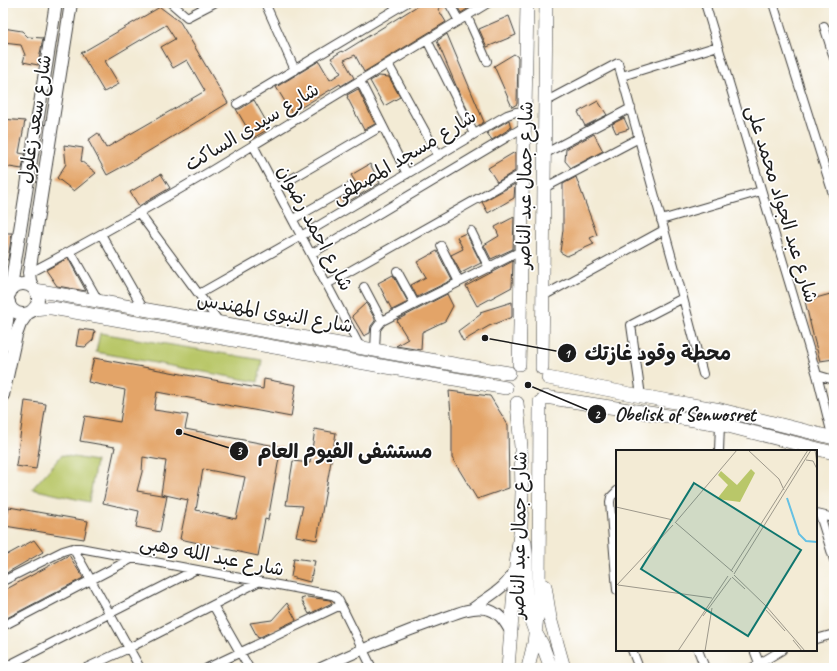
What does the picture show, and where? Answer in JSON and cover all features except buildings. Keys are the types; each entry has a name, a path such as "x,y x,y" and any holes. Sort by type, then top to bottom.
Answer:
{"main road":[{"name":"شارع سعد زغلول","path":"3,340 7,321 8,291 56,3"},
{"name":"شارع سعد زغلول","path":"34,289 30,281 29,273 54,118 70,3"},
{"name":"شارع جمال عبد الناصر","path":"519,364 527,3"},
{"name":"شارع جمال عبد الناصر","path":"545,373 543,296 546,3"},
{"path":"38,115 54,118"},
{"path":"22,285 30,286 34,289 38,298 37,306 30,311 22,314 17,313 10,306 8,291 22,285"},
{"name":"شارع النبوى المهندس","path":"34,289 120,306 509,373"},
{"path":"118,320 120,306"},
{"name":"شارع النبوى المهندس","path":"30,311 43,308 52,308 506,388"},
{"path":"136,323 141,309"},
{"path":"3,395 16,335 20,324 30,311"},
{"path":"318,355 322,341"},
{"path":"531,362 537,364 545,373 549,384 548,391 543,399 535,404 528,406 517,403 510,397 506,388 505,383 509,373 513,367 519,364 531,362"},
{"path":"545,373 641,396 721,410 833,440"},
{"path":"543,399 720,424 834,453"},
{"name":"شارع جمال عبد الناصر","path":"528,668 535,632 539,599 539,492 543,399"},
{"name":"شارع جمال عبد الناصر","path":"508,668 516,565 521,526 521,447 517,403"},
{"path":"522,492 531,488 539,492"},
{"path":"521,526 526,555 526,605 535,632 542,644 551,668"},
{"path":"539,547 550,618 564,668"}],"street":[{"path":"171,3 188,16 214,3"},
{"path":"265,3 295,70"},
{"path":"237,104 406,3"},
{"path":"449,3 459,21"},
{"name":"شارع سيدى الساكت","path":"29,273 139,213 488,3"},
{"name":"شارع عبد الجواد محمد على","path":"705,3 816,375 833,440"},
{"path":"773,3 834,197"},
{"path":"467,16 486,61"},
{"path":"824,26 834,58"},
{"path":"427,40 474,134"},
{"path":"622,76 718,46"},
{"path":"545,102 618,63 703,374"},
{"path":"388,64 438,156"},
{"path":"360,81 407,174"},
{"path":"544,154 631,108"},
{"name":"شارع مسجد المصطفى","path":"199,294 507,115 525,111"},
{"path":"276,188 382,126"},
{"path":"311,254 524,126"},
{"path":"544,188 639,138"},
{"name":"شارع احمد رضوان","path":"253,145 360,347"},
{"path":"327,284 523,174"},
{"path":"293,219 350,187"},
{"path":"661,220 761,191"},
{"path":"139,213 220,323"},
{"path":"543,296 664,230"},
{"path":"471,231 488,268"},
{"path":"101,234 141,309"},
{"path":"441,246 460,282"},
{"path":"70,251 99,302"},
{"path":"375,350 376,328 382,320 521,251"},
{"path":"397,271 415,304"},
{"path":"364,287 382,320"},
{"path":"641,396 631,325 683,298"},
{"path":"816,375 834,380"},
{"path":"719,450 721,410"},
{"path":"616,492 611,497 610,502 616,575"},
{"path":"818,514 834,518"},
{"path":"818,514 834,560"},
{"path":"3,581 63,551 73,548 140,668"},
{"name":"شارع عبد الله وهبى","path":"73,548 80,548 332,595 338,599 341,605"},
{"path":"3,626 133,558"},
{"path":"321,668 418,627 473,608 498,592 504,586 509,580 516,565"},
{"path":"5,666 195,570"},
{"path":"86,668 129,648 258,582"},
{"path":"213,605 249,668"},
{"path":"207,668 341,605 372,668"},
{"path":"473,608 487,609 494,612 504,621 511,633"},
{"path":"817,639 834,634"},
{"path":"632,651 639,668"},
{"path":"698,651 705,668"},
{"path":"754,651 758,667 781,651"}],"green space":[{"path":"100,333 262,360 258,382 96,352"},
{"path":"62,455 96,461 89,502 32,489"}],"place":[{"name":"محطة وقود غازتك","path":"485,338"},
{"name":"Obelisk of Senwosret","path":"528,385"},
{"name":"مستشفى الفيوم العام","path":"179,432"}]}
